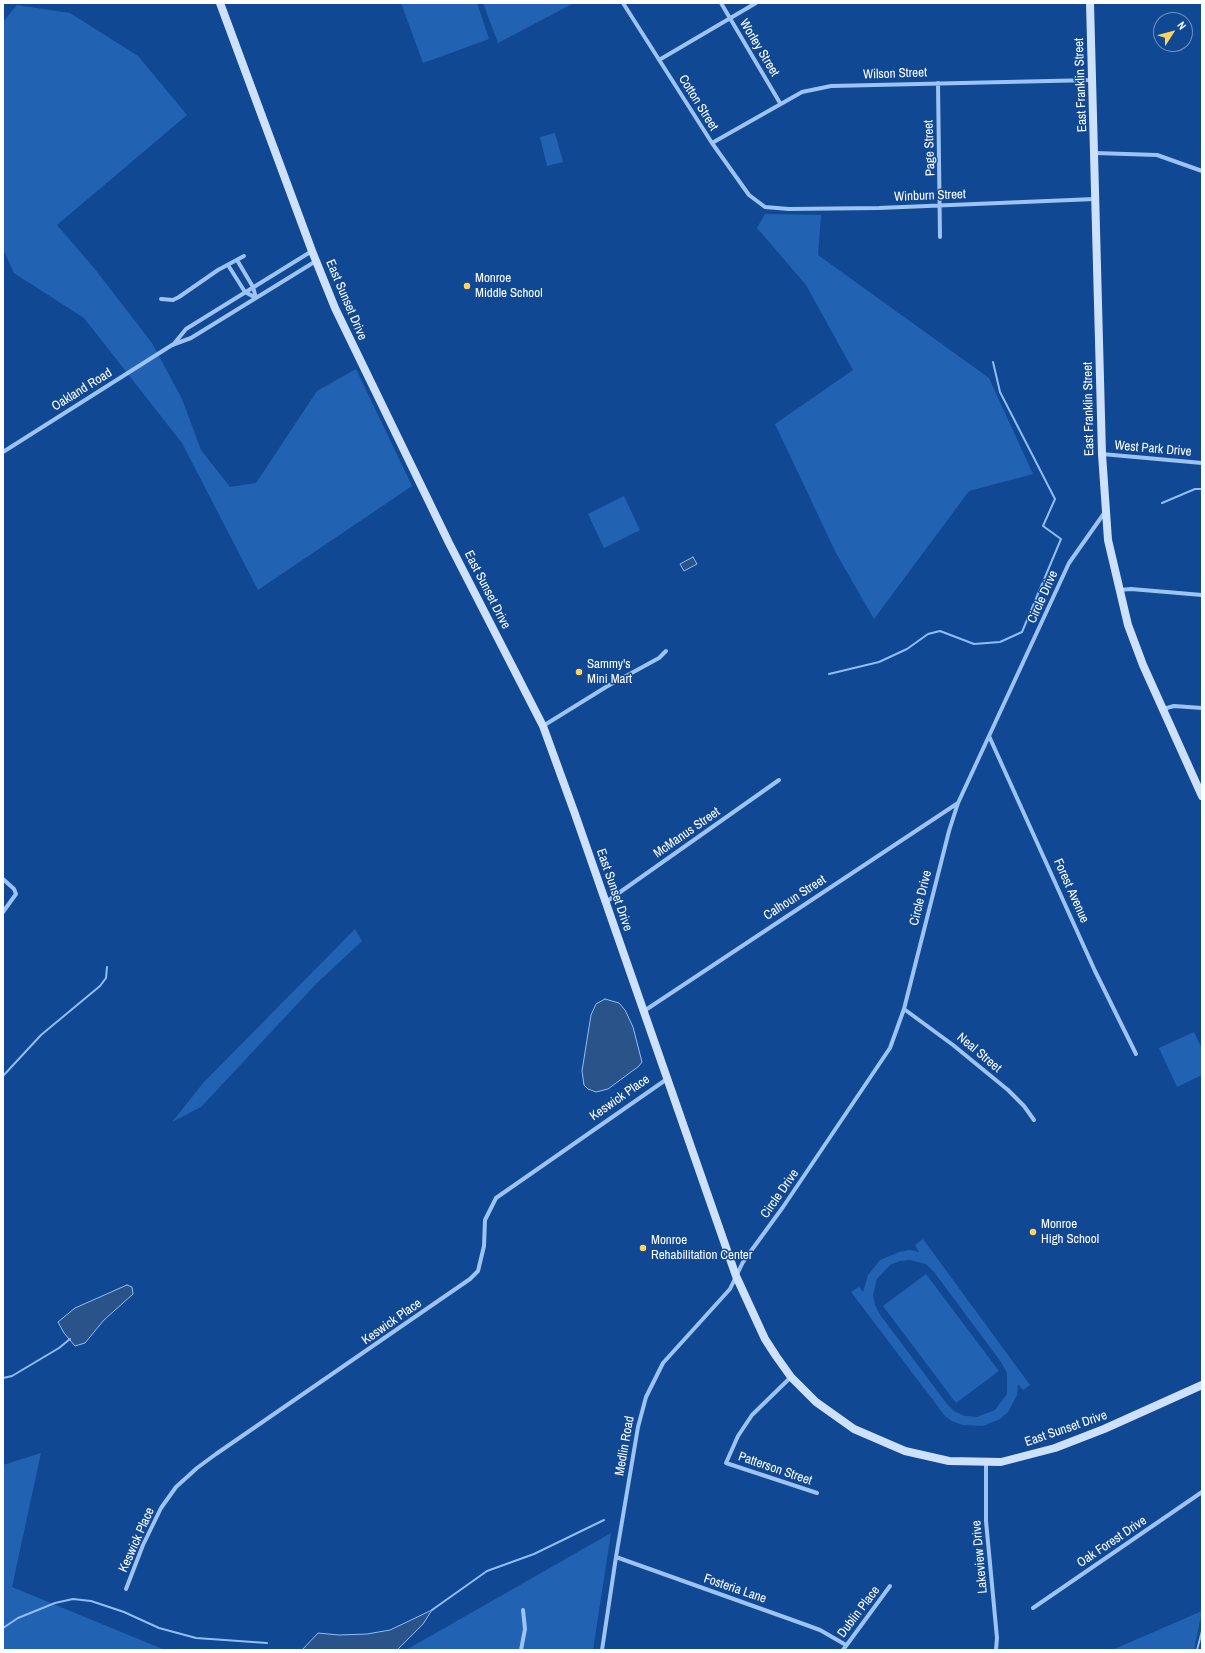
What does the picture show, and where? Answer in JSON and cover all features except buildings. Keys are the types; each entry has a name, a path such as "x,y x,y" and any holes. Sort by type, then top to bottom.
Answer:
{"street":[{"name":"East Sunset Drive","path":"220,3 312,251 359,361 543,726 736,1276 765,1339 791,1377 831,1414 874,1439 905,1451 930,1458 949,1461 1001,1462 1055,1448 1104,1430 1202,1385"},
{"name":"Cotton Street","path":"623,3 712,143 749,196 765,207"},
{"name":"Worley Street","path":"721,3 780,103"},
{"path":"659,60 756,3"},
{"name":"East Franklin Street","path":"1090,3 1102,454 1108,540 1128,625 1163,709 1202,796"},
{"name":"Wilson Street","path":"712,143 780,103 802,92 831,86 1093,80"},
{"name":"Page Street","path":"938,83 941,205 940,237"},
{"path":"1095,153 1157,155 1202,172"},
{"name":"Winburn Street","path":"765,207 789,209 941,205 1096,198"},
{"name":"Oakland Road","path":"172,345 186,329 312,251"},
{"path":"161,299 173,300 228,264 244,256"},
{"path":"237,260 254,287 256,298"},
{"name":"Oakland Road","path":"3,452 172,345 191,338 316,261"},
{"path":"228,264 245,292 256,298"},
{"name":"West Park Drive","path":"1102,454 1202,463"},
{"name":"Circle Drive","path":"736,1276 743,1262 783,1208 890,1048 904,1009 949,831 958,803 1069,563 1106,512"},
{"path":"1119,590 1131,589 1202,595"},
{"path":"543,726 606,687 659,658 666,651"},
{"path":"1163,709 1174,706 1202,708"},
{"name":"Forest Avenue","path":"989,736 1095,971 1136,1054"},
{"name":"McManus Street","path":"606,902 779,780"},
{"name":"Calhoun Street","path":"644,1011 958,803"},
{"path":"3,879 14,888 16,894 3,912"},
{"name":"Neal Street","path":"904,1009 956,1046 1008,1090 1024,1106 1034,1120"},
{"name":"Keswick Place","path":"126,1589 143,1545 161,1508 176,1487 196,1468 470,1279 478,1271 484,1246 485,1220 496,1198 667,1078"},
{"name":"Medlin Road","path":"602,1650 638,1427 646,1397 663,1363 730,1289 736,1276"},
{"name":"Patterson Street","path":"791,1377 752,1415 738,1436 726,1463 817,1494"},
{"name":"Lakeview Drive","path":"986,1461 986,1522 997,1638 996,1650"},
{"name":"Oak Forest Drive","path":"1033,1608 1202,1492"},
{"name":"Fosteria Lane","path":"616,1557 820,1630 846,1645"},
{"name":"Dublin Place","path":"843,1650 890,1586"},
{"path":"521,1650 525,1630 523,1610"}],"shaded area":[{"path":"401,3 477,3 489,39 423,63"},
{"path":"483,3 574,3 498,43"},
{"path":"17,5 70,13 138,56 187,115 57,225 94,268 152,343 182,399 201,450 230,487 256,483 317,391 356,369 412,486 258,590 182,443 84,318 14,273 3,249 3,22"},
{"path":"555,133 563,162 547,166 540,137"},
{"path":"765,214 821,215 818,255 989,378 1033,474 969,491 874,619 836,553 775,424 853,370 806,285 757,228"},
{"path":"624,496 640,530 604,548 588,514"},
{"path":"693,557 697,564 684,571 680,564"},
{"path":"355,929 362,941 316,984 201,1107 172,1122 204,1082"},
{"path":"605,999 619,1003 625,1010 633,1027 642,1062 639,1066 608,1089 596,1092 588,1089 584,1085 582,1071 591,1015 596,1004"},
{"path":"1194,1032 1202,1049 1202,1075 1177,1087 1159,1048"},
{"path":"923,1239 1030,1385 1023,1390 1018,1384 1017,1395 1008,1412 1000,1419 983,1426 962,1425 945,1416 851,1292 859,1287 863,1292 868,1275 880,1260 899,1252 909,1250 919,1252 915,1245","holes":["910,1260 926,1264 934,1272 1001,1362 1007,1373 1007,1394 995,1410 977,1417 965,1416 954,1411 947,1404 881,1316 875,1305 873,1295 877,1279 890,1265 900,1261"]},
{"path":"926,1274 999,1371 956,1403 883,1306"},
{"path":"127,1285 132,1287 133,1294 104,1320 85,1343 75,1346 64,1333 58,1322 75,1308"},
{"path":"41,1453 12,1587 165,1650 3,1650 3,1465"},
{"path":"611,1533 593,1650 406,1650"},
{"path":"432,1610 423,1624 397,1650 302,1650 318,1633 339,1635 367,1634 390,1630"},
{"path":"1202,1611 1194,1650 1112,1650"}],"waterway":[{"path":"829,674 879,662 907,649 928,634 940,631 974,644 1000,642 1022,632 1061,539 1043,526 1055,499 1000,392 993,362"},
{"path":"1162,503 1195,489 1202,489"},
{"path":"3,1076 41,1035 100,986 106,978 107,967"},
{"path":"3,1378 12,1376 59,1348 70,1339"},
{"path":"432,1610 487,1571 534,1554 604,1520"},
{"path":"3,1628 18,1618 55,1603 73,1599 91,1601 124,1612 159,1628 196,1638 267,1643"},
{"path":"1197,1650 1202,1631"}],"place":[{"name":"Monroe Middle School","path":"467,286"},
{"name":"Sammy's Mini Mart","path":"579,672"},
{"name":"Monroe High School","path":"1033,1232"},
{"name":"Monroe Rehabilitation Center","path":"643,1248"}]}
